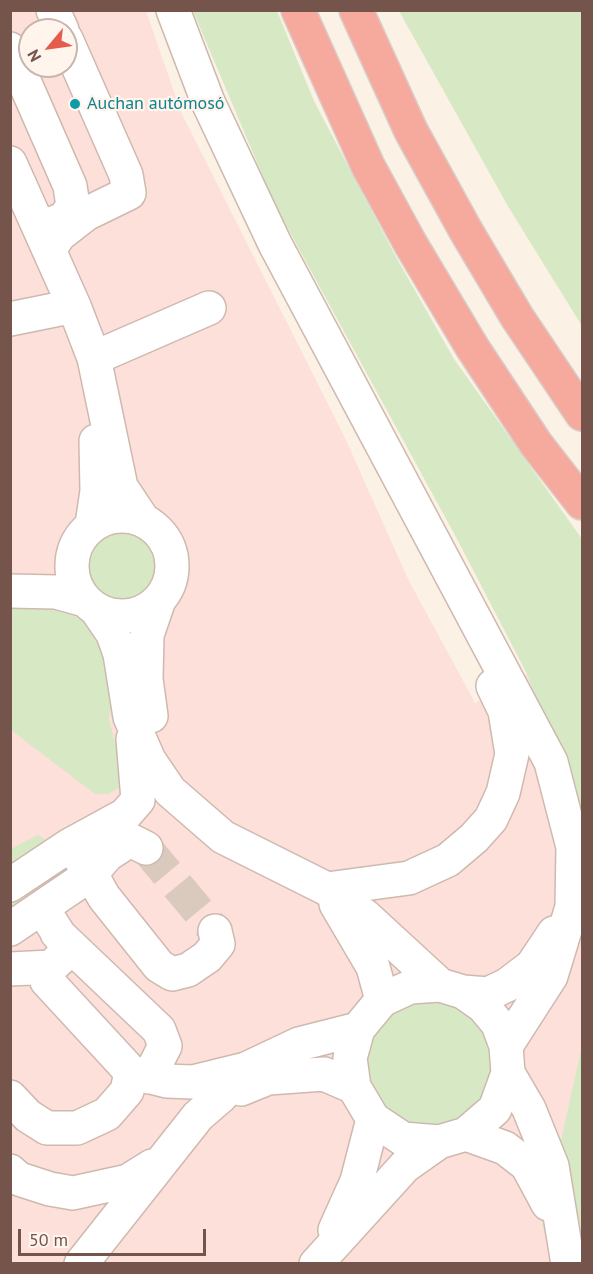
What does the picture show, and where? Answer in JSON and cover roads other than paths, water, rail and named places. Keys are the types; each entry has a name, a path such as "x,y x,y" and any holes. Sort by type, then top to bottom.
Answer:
{"highway":[{"path":"298,10 359,146 410,243 472,347 536,444 582,503"},
{"path":"356,10 411,131 466,231 517,317 582,414"}],"street":[{"path":"172,10 208,102 242,178 551,762 573,847 572,907 551,976 507,1060 495,1108 453,1138 405,1166 321,1258"},
{"path":"10,49 70,186 73,206 64,219 44,239"},
{"path":"44,239 58,235 86,213 129,193 126,175 78,66"},
{"path":"12,170 74,306 94,358 121,487 143,520 165,539 172,559 170,581 159,600 147,635 146,679 151,721 168,762 193,811"},
{"path":"10,319 74,306"},
{"path":"94,358 208,308"},
{"path":"92,525 97,482 94,358"},
{"path":"10,885 70,845 125,815 138,800 130,717 120,654 113,634 74,580 72,562 76,545 92,525 117,516 143,520"},
{"path":"10,591 56,592 126,616 141,613 159,600"},
{"path":"327,890 409,878 448,860 474,838 491,819 503,793 512,754 505,711 466,631 460,592"},
{"path":"130,717 149,760 170,791 223,837 327,890 365,916 452,989 483,1005 498,1024 507,1060 552,1166 566,1249"},
{"path":"10,929 50,921 107,855 130,840 146,848"},
{"path":"70,845 104,897 159,966 172,974 188,970 207,957 218,944 215,931"},
{"path":"327,890 373,967 382,1000"},
{"path":"566,1249 527,1165 505,1148 453,1138 403,1139 373,1119 354,1087 350,1058 358,1029 382,1000 410,987 488,994 507,985 532,966 572,907"},
{"path":"50,921 65,944 64,955 51,967 47,981 140,1075 167,1081 193,1082 246,1069 299,1044 358,1029"},
{"path":"10,1097 28,1116 47,1128 77,1128 106,1114 165,1046 159,1030 50,921"},
{"path":"10,969 23,971 51,967"},
{"path":"81,1263 198,1116 220,1097 246,1069"},
{"path":"220,1097 268,1078 324,1074 354,1087"},
{"path":"321,1258 357,1180 373,1119"},
{"path":"13,1171 50,1189 73,1192 128,1181 162,1161"}],"tunnel":[{"path":"146,848 215,931"}],"place":[{"name":"Auchan autómosó","path":"75,104"}]}
